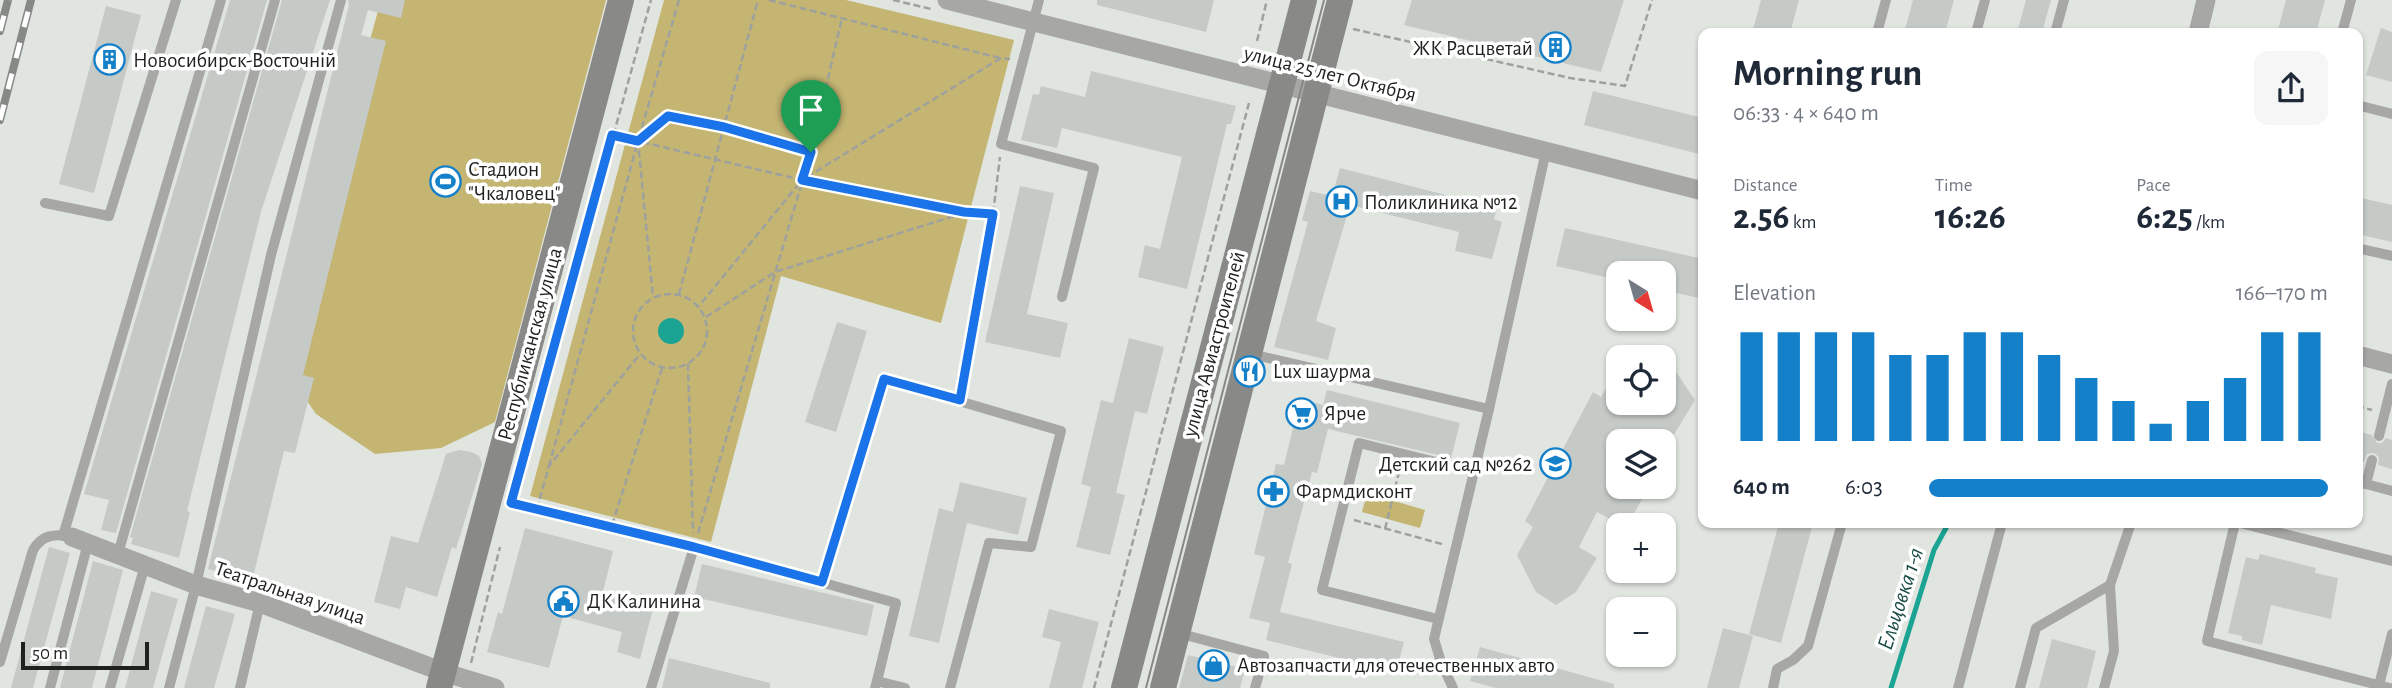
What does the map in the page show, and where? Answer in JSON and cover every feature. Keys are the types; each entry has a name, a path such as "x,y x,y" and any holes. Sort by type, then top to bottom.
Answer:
{"main road":[{"name":"Республиканская улица","path":"450,680 621,0"},
{"name":"улица Авиастроителей","path":"1124,688 1304,0"},
{"name":"улица Авиастроителей","path":"1163,688 1340,0"}],"street":[{"name":"улица 25 лет Октября","path":"947,0 1698,190"},
{"path":"2199,28 2206,0"},
{"path":"2363,357 2392,364"},
{"name":"Театральная улица","path":"75,538 196,585 260,603 450,680 495,688"}],"lane":[{"path":"45,203 109,216 176,0"},
{"path":"50,688 75,538 221,0"},
{"path":"118,554 275,0"},
{"path":"169,688 196,585 271,255 341,0"},
{"path":"1039,0 1001,144 1094,168 1062,297"},
{"path":"1878,28 1886,0"},
{"path":"1977,28 1985,0"},
{"path":"2056,28 2064,0"},
{"path":"2343,28 2351,0"},
{"path":"2363,107 2392,114"},
{"path":"1453,688 1434,639 1489,409 1546,151"},
{"path":"2363,249 2392,256"},
{"path":"1249,354 1489,409"},
{"path":"822,582 884,379 1060,431 1031,547 989,543 950,688"},
{"path":"2379,436 2392,383"},
{"path":"1438,619 1322,590 1359,443 1473,471"},
{"path":"2363,481 2372,460"},
{"path":"2363,483 2392,491"},
{"path":"1773,688 1777,669 1793,660 1808,646 1841,528"},
{"path":"1958,688 2001,528"},
{"path":"2104,688 2114,651 2110,585 2129,528"},
{"path":"2234,528 2207,641 2385,687 2392,634"},
{"path":"2261,528 2392,561"},
{"path":"0,662 33,550 39,540 53,534 75,538"},
{"path":"651,688 694,547 896,603 876,685 905,688"},
{"path":"110,688 145,565"},
{"path":"2020,688 2036,628 2110,585"},
{"path":"240,688 260,603"},
{"path":"1177,633 1264,656 1255,688"}],"path":[{"path":"529,437 651,0"},
{"path":"536,509 679,0"},
{"path":"679,294 758,0"},
{"path":"769,0 1001,58 1024,61"},
{"path":"1257,41 1267,0"},
{"path":"1346,27 1570,78 1625,86 1652,0"},
{"path":"694,547 811,152 842,18"},
{"path":"699,306 802,180 1001,58"},
{"path":"1094,688 1248,103"},
{"path":"638,141 668,116 724,127 811,152"},
{"path":"612,135 802,180 964,212 993,214"},
{"path":"638,141 653,297"},
{"path":"960,400 993,214 1001,144"},
{"path":"706,317 775,272 964,212"},
{"path":"665,293 679,294 699,306 706,317 708,330 705,345 698,356 688,364 662,368 650,363 640,354 632,330 635,316 642,305 653,297 665,293"},
{"path":"549,466 640,354"},
{"path":"688,364 694,547"},
{"path":"612,526 662,368"},
{"path":"1385,529 1404,454"},
{"path":"515,490 511,503 694,547"},
{"path":"1341,516 1455,548"},
{"path":"450,680 501,544"}],"shaded area":[{"name":"Стадион \"Чкаловец\"","path":"381,0 606,0 495,422 441,448 375,454 316,414 281,363"},
{"path":"664,0 846,0 1014,40 941,323 781,276 711,542 530,496"},
{"path":"1367,493 1425,510 1420,528 1362,512"}],"water":[{"path":"671,318 680,322 684,331 680,340 671,344 662,340 658,331 662,322"}],"building":[{"path":"230,0 267,0 116,533 101,530 109,500 84,494"},
{"path":"282,0 330,0 261,212 187,511 190,512 179,558 131,544 133,538 130,537"},
{"path":"348,0 405,0 401,18 368,10 361,35 386,41 303,375 314,378 295,453 284,451 254,573 229,567 226,581 213,577 215,571 208,569 349,5"},
{"path":"1097,0 1214,0 1206,32 1097,5"},
{"name":"ЖК Расцветай","path":"1412,0 1624,0 1601,72 1404,25"},
{"path":"1761,0 1799,0 1791,28 1753,28"},
{"path":"1913,0 1954,0 1946,28 1905,28"},
{"path":"2026,0 2051,0 2043,28 2018,28"},
{"path":"2286,0 2325,0 2317,28 2278,28"},
{"name":"Новосибирск-Восточній","path":"106,6 141,15 94,193 59,184"},
{"path":"2381,28 2392,32 2392,82 2366,75"},
{"path":"1091,71 1236,106 1231,124 1227,124 1187,289 1138,277 1145,245 1160,249 1182,157 1062,128 1057,148 1021,140 1033,94 1039,95 1041,86 1085,97"},
{"path":"1593,91 1698,117 1698,154 1584,125"},
{"path":"1340,168 1497,208 1494,219 1502,222 1492,259 1455,251 1459,232 1350,205 1316,321 1336,328 1328,360 1274,347 1308,222 1302,220 1310,191 1332,196"},
{"path":"1020,186 1054,193 1027,314 1068,323 1060,358 985,342"},
{"path":"2363,198 2392,205 2392,242 2363,235"},
{"path":"1565,228 1698,258 1698,298 1676,293 1676,261 1606,261 1606,277 1556,266"},
{"path":"837,322 867,331 836,432 805,422"},
{"path":"1129,338 1164,347 1147,414 1135,411 1116,493 1125,495 1110,555 1076,547 1091,487 1081,484 1101,400 1113,403"},
{"path":"1676,372 1695,400 1676,431 1676,429 1606,429 1606,499 1642,499 1634,513 1606,513 1606,517 1597,512 1579,547 1597,558 1576,592 1556,605 1536,592 1517,555 1533,527 1525,521 1593,392 1601,397 1606,388 1606,415 1676,415"},
{"path":"1327,390 1460,423 1451,458 1328,429 1317,473 1312,472 1288,563 1292,564 1280,612 1404,642 1396,672 1266,640 1270,623 1249,618 1265,557 1254,554 1276,464 1284,465 1300,399 1323,405"},
{"path":"2363,433 2372,435 2377,443 2382,443 2386,438 2392,440 2392,469 2378,465 2379,457 2374,453 2367,454 2364,462"},
{"path":"459,450 479,456 482,464 456,549 452,547 437,597 406,587 400,609 374,602 391,536 418,543 446,454"},
{"path":"960,482 1027,498 1018,535 967,523 939,643 909,636 939,508 953,512"},
{"name":"ДК Калинина","path":"525,528 613,551 602,596 637,605 640,593 656,597 640,659 617,652 622,632 563,616 549,668 487,652 498,612 502,614"},
{"path":"1778,528 1812,528 1781,643 1749,634"},
{"path":"49,547 70,553 33,688 11,688"},
{"path":"2260,554 2316,568 2315,573 2338,578 2331,619 2271,605 2262,645 2228,633 2246,557 2258,560"},
{"path":"93,561 123,570 92,688 60,688"},
{"path":"702,564 874,605 867,636 694,597"},
{"path":"151,591 178,599 153,688 125,688"},
{"path":"206,606 235,614 214,688 184,688"},
{"path":"1049,609 1099,622 1082,688 1049,688 1061,642 1042,637"},
{"path":"1723,628 1753,636 1739,688 1707,688"},
{"path":"2052,639 2096,651 2087,688 2039,688"},
{"path":"1480,647 1614,684 1614,688 1496,688 1470,681"},
{"path":"1188,655 1245,669 1240,688 1179,688"},
{"path":"669,658 770,683 770,688 662,688"}],"waterway":[{"name":"Ельцовка 1-я","path":"1891,688 1934,550 1946,528"}],"tram line":[{"path":"1146,688 1324,0"}],"railway":[{"path":"0,31 8,0"},
{"path":"0,120 31,0"}],"place":[{"name":"ЖК Расцветай","path":"1556,48"},
{"name":"Новосибирск-Восточній","path":"110,60"},
{"name":"Стадион \"Чкаловец\"","path":"445,181"},
{"name":"Поликлиника №12","path":"1341,202"},
{"name":"Lux шаурма","path":"1250,371"},
{"name":"Ярче","path":"1301,413"},
{"name":"Детский сад №262","path":"1555,464"},
{"name":"Фармдисконт","path":"1273,491"},
{"name":"ДК Калинина","path":"564,601"},
{"name":"Автозапчасти для отечественных авто","path":"1214,665"}],"route":[{"path":"668,116 724,127 811,152 802,180 964,212 993,214 960,400 884,379 822,582 612,526 511,503 612,135 638,141 668,116"}]}
